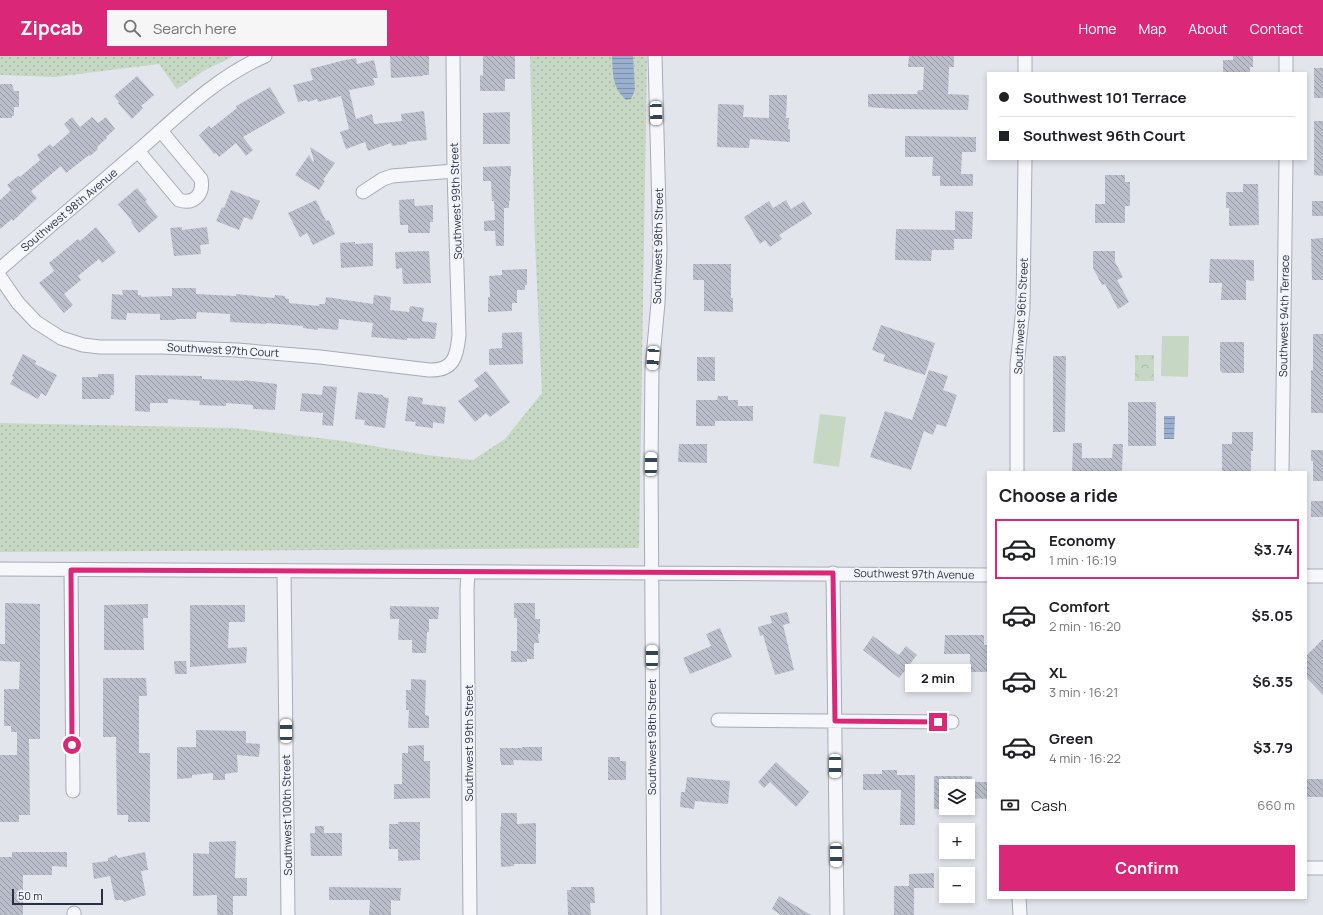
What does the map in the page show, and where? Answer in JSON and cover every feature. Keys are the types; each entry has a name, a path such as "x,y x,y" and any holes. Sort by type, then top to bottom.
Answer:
{"street":[{"name":"Southwest 98th Avenue","path":"0,269 161,131 192,102 224,80 265,56"},
{"name":"Southwest 99th Street","path":"453,56 454,171 460,335 458,345"},
{"name":"Southwest 98th Street","path":"654,915 651,573 652,368 658,302 660,249 655,56"},
{"path":"1025,56 1025,72"},
{"path":"1286,56 1286,72"},
{"path":"138,151 179,200 187,201 196,198 201,191 201,179 161,131"},
{"name":"Southwest 96th Street","path":"1017,471 1017,365 1023,308 1025,160"},
{"name":"Southwest 94th Terrace","path":"1282,471 1286,160"},
{"path":"363,192 383,179 392,176 454,171"},
{"name":"Southwest 97th Court","path":"0,278 22,308 41,326 66,340 94,346 237,350 320,357 435,370 446,367 450,364 455,358 458,345"},
{"name":"Southwest 97th Avenue","path":"0,569 987,575"},
{"path":"71,570 73,790"},
{"name":"Southwest 100th Street","path":"284,571 288,915"},
{"name":"Southwest 99th Street","path":"468,572 470,915"},
{"path":"833,573 836,915"},
{"path":"1307,576 1323,576"},
{"path":"718,720 952,722"},
{"path":"1307,868 1323,868"},
{"path":"1019,899 1020,915"}],"green space":[{"path":"0,56 234,56 205,70 177,89 159,64 55,77 0,75"},
{"path":"530,56 647,56 639,548 0,552 0,423 235,428 344,441 426,455 473,460 505,439 542,393 535,243"},
{"path":"1162,336 1189,336 1188,377 1161,376"},
{"path":"1135,355 1154,355 1154,381 1135,381"},
{"path":"820,414 846,417 839,467 813,463"}],"water":[{"path":"612,56 633,56 635,90 631,99 626,100 618,90 614,80"},
{"path":"1164,416 1175,416 1174,439 1164,439"}],"building":[{"path":"390,56 429,56 429,75 391,78"},
{"path":"483,56 515,56 515,79 505,79 505,91 480,91 480,75 483,76"},
{"path":"909,56 954,56 954,67 949,67 948,94 969,95 968,110 894,109 868,107 868,94 917,94 918,90 923,90 924,67 908,67"},
{"path":"1233,56 1253,56 1253,67 1250,67 1250,72 1223,72 1223,60 1233,60"},
{"path":"356,58 357,64 374,60 378,78 373,78 375,85 349,90 356,119 372,114 374,124 402,121 401,114 424,111 427,140 407,142 407,144 392,146 391,143 368,151 365,142 346,149 340,132 349,129 341,96 318,102 317,99 308,102 307,100 298,102 293,85 313,80 310,69"},
{"path":"1314,68 1323,68 1323,98 1314,98"},
{"path":"137,76 154,95 141,106 143,108 132,119 114,96"},
{"path":"0,84 12,84 14,91 19,91 19,107 14,107 14,116 12,116 12,118 0,118"},
{"path":"270,87 285,113 243,137 253,150 246,156 236,143 219,157 216,153 214,154 199,135 209,126 211,128 213,127 237,108 236,106"},
{"path":"769,95 787,95 786,118 789,118 788,129 790,129 790,142 750,139 749,148 717,147 718,104 744,105 743,117 769,118"},
{"path":"510,112 510,144 483,144 483,113"},
{"path":"72,117 80,127 92,117 98,123 106,117 115,129 90,156 89,155 66,173 61,166 31,191 37,198 13,221 12,219 0,229 0,200 11,190 7,185 18,176 20,177 40,160 37,155 50,144 53,147 70,132 64,124"},
{"path":"1314,121 1323,121 1323,176 1314,175"},
{"path":"905,136 976,137 976,152 962,152 961,174 973,174 973,186 940,186 940,176 932,176 933,157 905,157"},
{"path":"310,147 335,163 323,180 325,181 319,190 295,175 309,155 313,162 314,161"},
{"path":"511,166 509,208 504,208 504,246 496,246 495,231 484,231 484,221 495,220 491,181 483,181 483,167"},
{"path":"1105,175 1125,175 1125,182 1130,182 1130,206 1125,206 1125,223 1095,223 1095,204 1105,204"},
{"path":"1243,184 1258,184 1259,225 1229,226 1229,208 1226,208 1226,192 1243,192"},
{"path":"137,188 158,217 139,233 131,222 132,221 118,204"},
{"path":"231,190 260,201 252,220 244,217 239,230 216,221 222,207 224,208"},
{"path":"414,199 415,206 433,205 433,222 430,222 430,233 408,233 408,225 400,225 399,200"},
{"path":"316,200 326,221 329,220 335,234 313,245 307,233 300,237 288,213"},
{"path":"786,200 791,209 804,201 812,214 779,235 782,239 770,247 765,240 760,244 744,217 769,201 773,208"},
{"path":"1312,201 1323,201 1323,216 1312,216"},
{"path":"955,211 973,212 972,239 954,239 954,250 932,250 931,261 895,260 896,229 955,230"},
{"path":"96,227 116,252 102,263 99,259 78,276 81,280 64,294 73,305 64,313 39,283 54,271 49,263 78,239 80,241"},
{"path":"182,227 182,230 207,227 209,244 200,245 201,254 174,256 170,228"},
{"path":"1323,238 1323,280 1312,280 1311,239"},
{"path":"355,242 355,244 373,243 373,266 341,268 340,243"},
{"path":"429,251 431,283 403,284 402,268 396,269 395,252"},
{"path":"1093,251 1115,251 1115,262 1123,277 1117,280 1129,302 1118,309 1105,284 1102,285 1093,268"},
{"path":"1210,259 1254,260 1254,281 1246,280 1246,300 1221,300 1222,283 1209,283"},
{"path":"693,264 731,264 731,298 733,298 733,312 704,311 704,280 693,280"},
{"path":"527,269 527,285 525,285 525,290 517,290 517,303 512,303 512,311 488,312 488,297 490,297 489,276 502,275 502,270"},
{"path":"172,288 196,288 196,294 236,296 236,294 274,298 275,295 285,296 285,298 289,299 289,303 319,306 319,304 325,304 326,297 373,304 374,295 391,297 390,310 409,312 410,306 424,308 422,321 437,323 435,339 407,338 407,340 371,337 373,323 339,319 338,330 318,328 318,330 303,328 303,326 230,322 230,314 197,312 196,319 160,320 160,314 127,313 126,320 111,319 112,294 123,295 122,290 138,290 138,295 141,295 141,297 172,296"},
{"path":"881,325 935,343 925,375 883,361 885,355 872,350"},
{"path":"522,332 523,364 489,365 489,349 502,348 502,333"},
{"path":"1313,334 1323,334 1323,413 1311,413"},
{"path":"1220,342 1244,342 1244,373 1223,373 1220,370"},
{"path":"23,354 36,361 35,364 57,375 46,396 41,393 38,399 10,384 14,377 12,376"},
{"path":"1053,356 1066,356 1065,432 1053,432"},
{"path":"697,357 715,357 715,381 697,381"},
{"path":"929,370 948,376 943,390 957,395 946,427 937,424 933,435 924,431 911,470 870,457 885,411 912,420"},
{"path":"486,371 510,402 490,417 486,413 475,422 458,401 479,386 474,380"},
{"path":"98,374 114,374 114,395 111,395 110,399 82,399 82,377 98,377"},
{"path":"135,375 202,376 202,379 244,380 277,384 275,410 253,409 253,405 226,403 226,406 199,405 200,401 168,399 168,403 150,403 150,412 135,411"},
{"path":"323,386 337,387 333,426 322,425 323,413 300,411 302,393 322,395"},
{"path":"358,392 383,395 383,397 389,398 385,428 364,425 365,420 355,419"},
{"path":"408,396 423,398 422,404 446,407 444,424 433,422 433,428 415,426 416,422 405,421"},
{"path":"718,396 728,396 728,400 738,400 738,406 753,406 753,421 715,421 715,426 696,426 696,400 717,400"},
{"path":"1128,402 1156,402 1156,446 1128,446"},
{"path":"1232,432 1253,432 1251,471 1222,471 1222,444 1232,444"},
{"path":"1073,443 1082,443 1082,458 1112,458 1113,444 1123,444 1122,471 1072,471"},
{"path":"679,444 707,444 707,463 678,462"},
{"path":"1311,450 1323,450 1323,481 1313,481 1313,461 1311,461"},
{"path":"1311,501 1323,501 1323,517 1311,517"},
{"path":"5,603 40,604 40,739 29,739 30,815 19,815 19,822 0,822 0,755 17,755 17,732 11,732 11,726 4,726 4,689 19,689 20,662 0,661 0,644 5,644"},
{"path":"514,603 535,603 535,619 540,619 540,634 538,634 539,643 534,643 534,659 527,659 527,662 511,662 511,651 517,651 517,618 514,618"},
{"path":"148,604 148,618 143,618 144,650 104,650 104,605"},
{"path":"190,605 245,605 245,622 229,622 228,648 247,647 246,663 190,667"},
{"path":"390,606 439,607 438,619 429,619 426,653 412,653 412,640 398,640 399,619 390,619"},
{"path":"787,612 790,623 783,625 794,670 775,675 763,635 760,636 758,627 772,623 770,616"},
{"path":"720,628 732,657 690,674 683,658 711,646 706,634"},
{"path":"945,635 984,635 984,645 987,645 987,672 970,672 970,654 944,654"},
{"path":"873,636 899,655 906,646 917,655 899,678 863,650"},
{"path":"1323,639 1323,695 1307,678 1307,655"},
{"path":"174,661 186,661 187,674 175,674"},
{"path":"103,678 146,678 147,696 139,696 139,753 150,753 150,822 128,822 128,815 117,815 116,737 103,737"},
{"path":"411,679 426,680 425,715 429,716 429,728 408,728 409,710 406,710 406,690 411,690"},
{"path":"196,730 246,731 246,743 260,744 259,757 237,755 238,772 225,774 225,780 213,780 213,773 192,775 192,778 177,779 177,747 196,747"},
{"path":"424,745 424,761 430,761 430,798 394,799 394,784 402,784 402,753 408,753 408,746"},
{"path":"542,747 542,761 513,760 514,765 501,765 500,748"},
{"path":"608,757 620,757 620,761 626,761 626,780 608,780"},
{"path":"776,762 809,792 796,807 770,782 764,788 758,782"},
{"path":"882,770 897,770 897,775 915,775 915,825 900,825 901,790 863,790 863,774 882,774"},
{"path":"934,776 972,776 972,779 939,779 939,809 934,809"},
{"path":"687,777 730,781 728,804 695,801 694,809 680,807 681,792 685,792"},
{"path":"1307,779 1323,779 1323,797 1307,797"},
{"path":"975,782 987,782 987,799 975,798"},
{"path":"501,813 517,813 517,824 536,823 536,864 514,864 514,866 501,867"},
{"path":"398,822 420,822 420,860 398,861 398,849 389,849 389,824 398,824"},
{"path":"315,826 324,826 324,833 342,833 342,856 311,856 310,833 315,833"},
{"path":"236,841 235,878 247,878 247,896 233,896 233,915 217,915 216,895 193,896 193,853 209,854 209,842"},
{"path":"12,852 67,852 67,867 52,866 52,875 23,875 23,915 0,915 0,857 12,857"},
{"path":"145,852 148,870 141,871 146,895 124,902 123,900 115,900 110,876 94,879 92,863 108,861 108,858 116,855 118,858"},
{"path":"934,873 934,888 914,888 914,915 894,915 894,886 909,886 909,874"},
{"path":"329,887 401,888 400,901 391,900 391,915 369,915 370,900 329,900"},
{"path":"571,887 594,887 595,903 590,903 591,915 568,915 567,890 571,890"},
{"path":"779,896 811,915 781,915 772,909"}],"route":[{"path":"72,745 71,570 833,573 835,721 938,722"}]}
